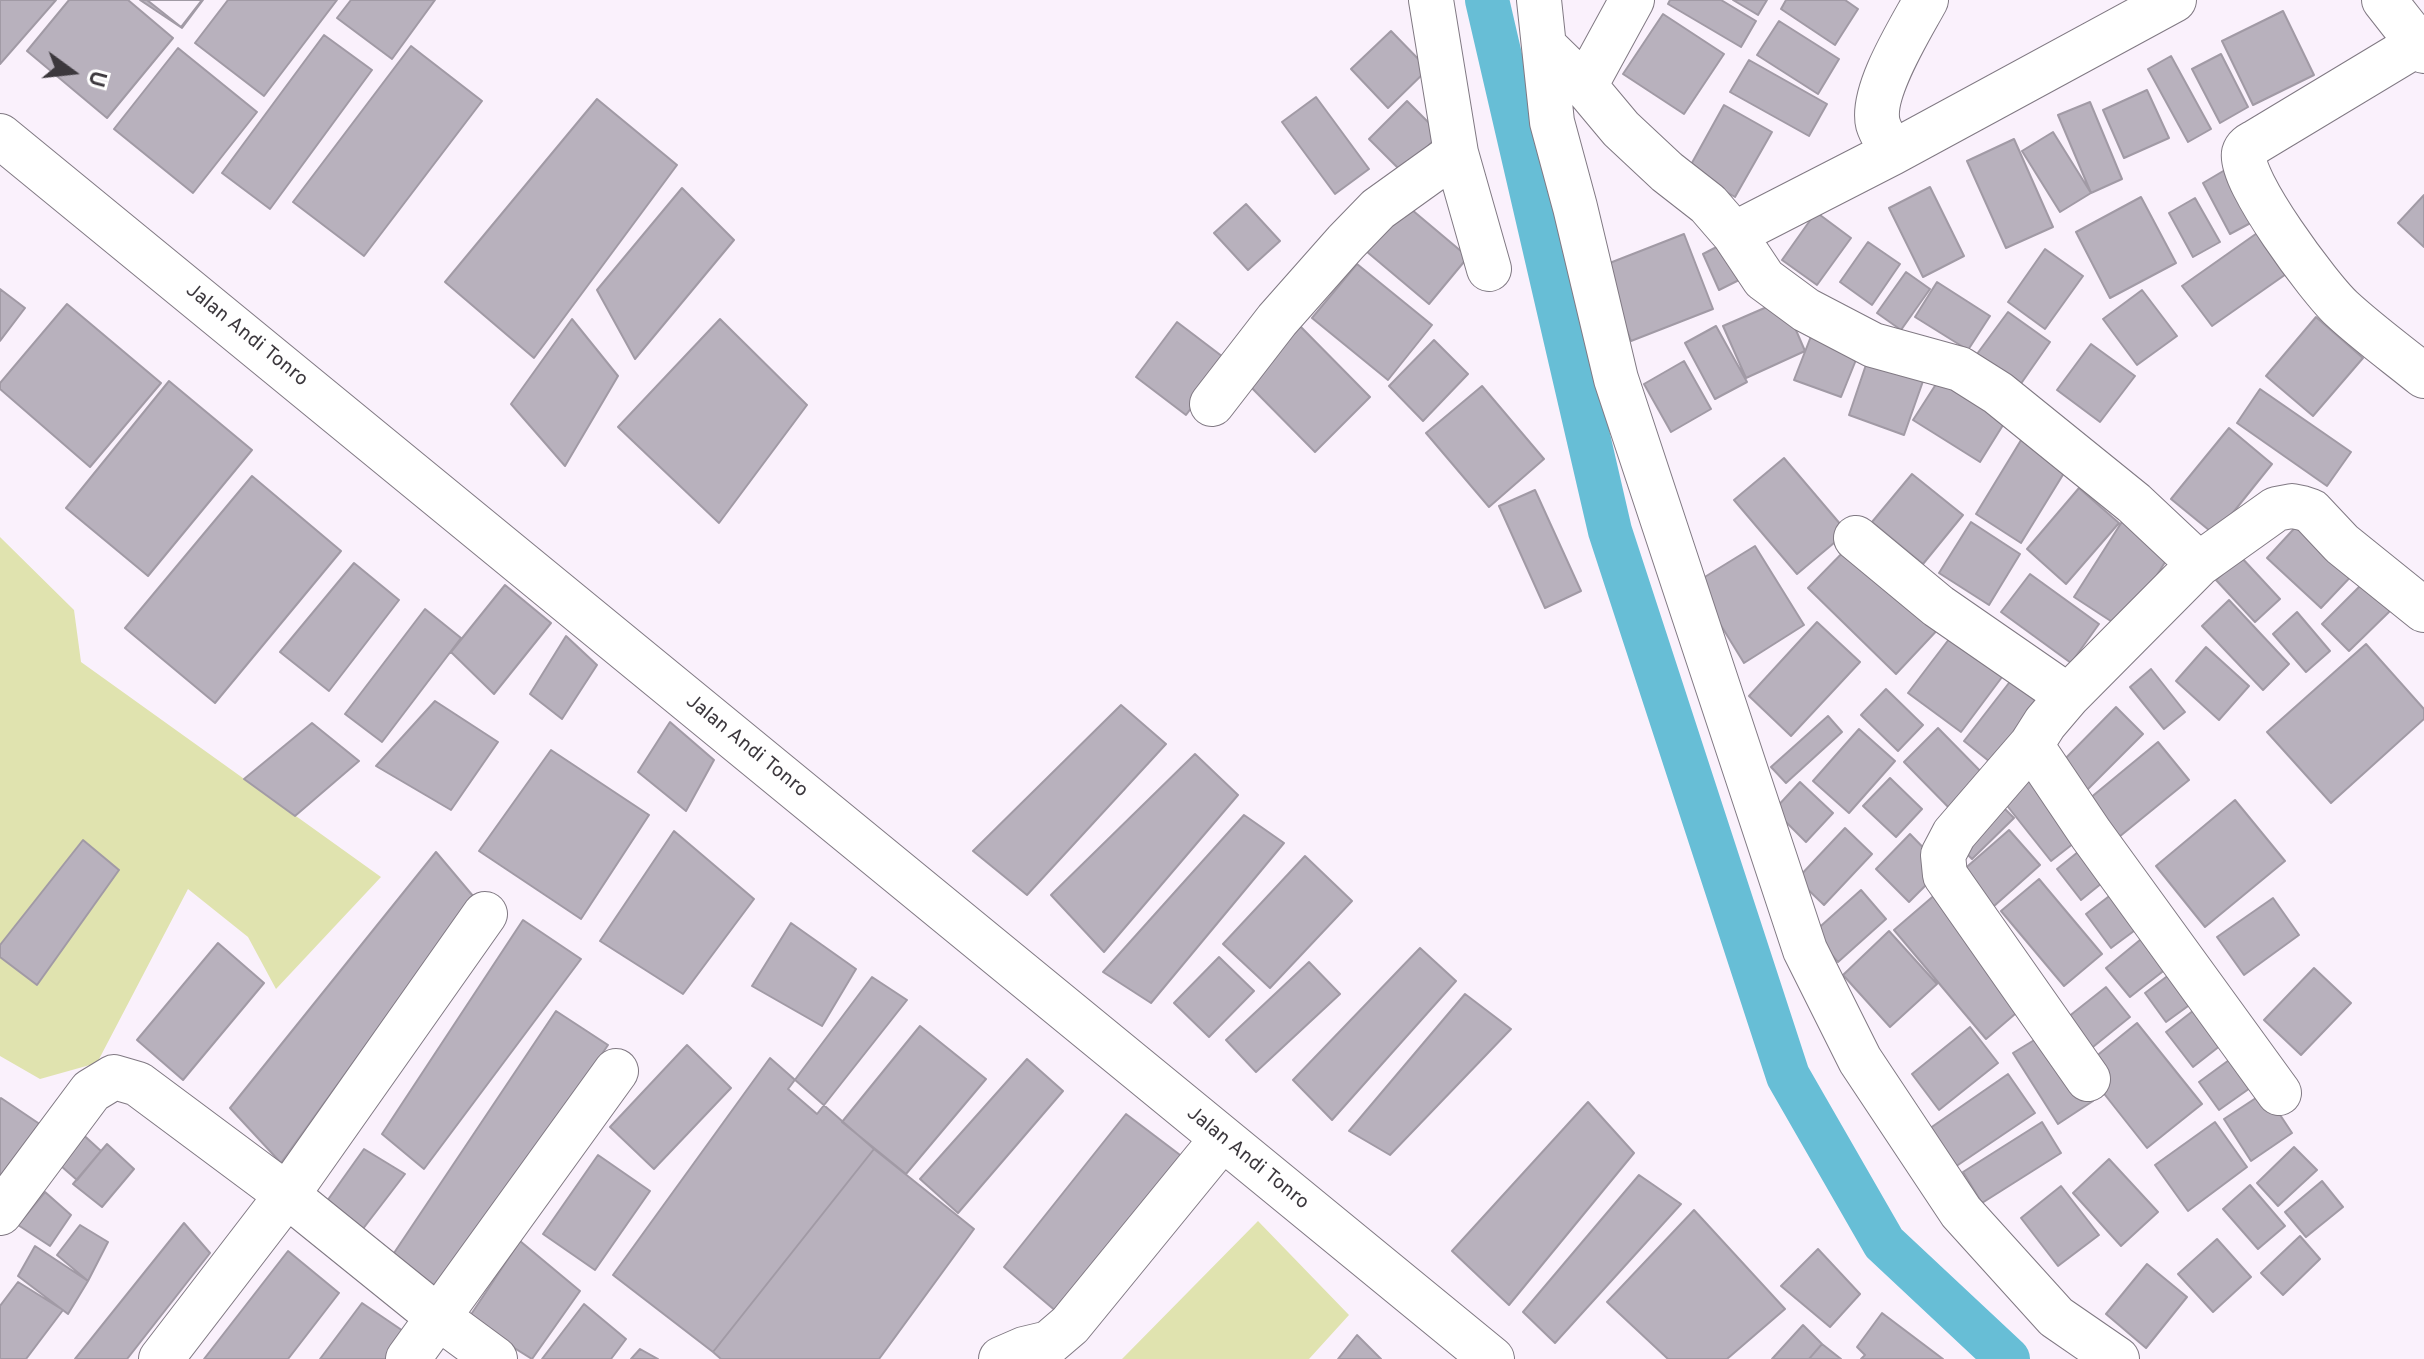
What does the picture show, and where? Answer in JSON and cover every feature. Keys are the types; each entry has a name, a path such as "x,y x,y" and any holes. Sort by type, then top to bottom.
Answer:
{"street":[{"path":"1431,0 1456,153 1489,269"},
{"path":"1539,0 1552,122 1616,379 1805,950 1860,1060 1961,1212 2056,1317 2117,1359"},
{"path":"1585,86 1632,0"},
{"path":"1892,153 1877,122 1881,94 1891,65 1926,0"},
{"path":"1734,234 1892,153 2174,0"},
{"path":"2384,0 2421,47 2247,147 2244,155 2250,181 2315,280 2341,308 2424,376"},
{"path":"1544,46 1585,86 1621,129 1667,172 1708,204 1734,234 1764,279 1806,310 1873,345 1960,369 1998,393 2134,503 2199,564"},
{"name":"Jalan Andi Tonro","path":"0,136 1492,1359"},
{"path":"1212,404 1277,320 1378,209 1456,153"},
{"path":"2088,1079 1945,875 1943,855 1954,834 2031,745 2068,696 2199,564 2276,509 2292,506 2311,511 2342,544 2424,610"},
{"path":"1856,538 1938,606 2068,696"},
{"path":"2031,745 2091,834 2279,1093"},
{"path":"161,1359 287,1195 485,914"},
{"path":"408,1359 616,1071"},
{"path":"2,1207 91,1091 114,1077 138,1084 287,1195 495,1359"},
{"path":"1001,1359 1049,1343 1070,1325 1222,1139"}],"green space":[{"path":"0,537 74,610 81,662 381,877 276,989 248,937 188,889 97,1063 40,1079 0,1056"},
{"path":"1258,1221 1349,1315 1309,1359 1122,1359"}],"building":[{"path":"0,0 56,0 0,64"},
{"path":"69,0 128,0 173,38 107,118 27,51"},
{"path":"140,0 203,0 182,28"},
{"path":"147,0 202,0 181,27"},
{"path":"228,0 337,0 264,96 195,43"},
{"path":"351,0 435,0 392,59 337,18"},
{"path":"1670,0 1721,0 1756,21 1741,47 1668,4"},
{"path":"1733,0 1767,0 1758,15"},
{"path":"1786,0 1845,0 1858,9 1835,45 1781,9"},
{"path":"2283,11 2314,75 2253,105 2222,41"},
{"path":"1663,14 1724,54 1684,114 1623,74"},
{"path":"1779,21 1839,59 1818,94 1757,55"},
{"path":"1391,31 1428,69 1388,108 1351,69"},
{"path":"324,35 372,70 270,209 222,173"},
{"path":"411,46 482,101 364,256 293,202"},
{"path":"178,48 257,112 193,193 114,129"},
{"path":"2221,54 2248,107 2220,123 2192,69"},
{"path":"2171,56 2211,129 2188,142 2148,69"},
{"path":"1749,60 1827,104 1809,136 1730,92"},
{"path":"2147,90 2169,138 2124,158 2103,110"},
{"path":"1316,97 1369,169 1335,194 1282,122"},
{"path":"597,99 677,165 534,358 445,282"},
{"path":"1407,101 1440,134 1402,172 1369,139"},
{"path":"2090,102 2122,179 2091,193 2058,115"},
{"path":"1724,105 1772,132 1735,197 1688,170"},
{"path":"2053,132 2091,193 2060,212 2022,151"},
{"path":"2014,139 2053,227 2006,248 1967,161"},
{"path":"2230,167 2258,219 2230,234 2203,183"},
{"path":"1930,187 1964,256 1923,277 1889,208"},
{"path":"682,188 734,240 635,359 597,290"},
{"path":"2424,195 2424,247 2398,223"},
{"path":"2141,197 2176,263 2110,298 2076,232"},
{"path":"2195,198 2220,242 2193,257 2169,213"},
{"path":"1246,204 1280,241 1248,270 1214,233"},
{"path":"1405,204 1468,257 1429,304 1366,251"},
{"path":"1816,212 1851,238 1817,285 1782,260"},
{"path":"2260,231 2289,272 2212,326 2182,286"},
{"path":"1684,234 1713,309 1631,341 1602,266"},
{"path":"1732,239 1749,275 1719,290 1703,254"},
{"path":"1868,242 1900,264 1872,305 1840,282"},
{"path":"2045,249 2083,276 2045,329 2008,302"},
{"path":"1357,264 1432,325 1388,380 1312,318"},
{"path":"1906,272 1930,289 1901,330 1877,313"},
{"path":"1937,282 1990,316 1968,350 1915,317"},
{"path":"0,289 25,308 0,341"},
{"path":"2142,290 2177,336 2137,365 2103,319"},
{"path":"1783,300 1805,351 1746,378 1723,326"},
{"path":"67,304 161,383 90,467 0,389 0,383"},
{"path":"2008,312 2050,342 2020,385 1977,354"},
{"path":"2316,317 2363,358 2313,416 2266,376"},
{"path":"572,319 618,376 565,466 511,404"},
{"path":"720,319 807,405 719,523 618,427"},
{"path":"1177,322 1227,360 1186,415 1136,377"},
{"path":"1297,323 1370,397 1315,452 1242,378"},
{"path":"1716,326 1747,382 1715,399 1685,343"},
{"path":"1815,326 1862,345 1841,397 1794,380"},
{"path":"1434,340 1468,374 1423,421 1389,386"},
{"path":"2091,344 2135,376 2100,422 2057,390"},
{"path":"1872,347 1928,367 1904,435 1849,415"},
{"path":"1684,361 1711,409 1671,432 1644,384"},
{"path":"1947,367 2013,409 1980,462 1913,420"},
{"path":"169,381 252,450 148,576 66,508"},
{"path":"1482,386 1544,459 1489,507 1426,433"},
{"path":"2260,389 2351,452 2327,486 2237,423"},
{"path":"2229,428 2272,464 2215,535 2171,499"},
{"path":"2026,432 2072,460 2021,543 1976,514"},
{"path":"1784,458 1847,532 1797,574 1734,500"},
{"path":"1912,474 1963,515 1923,564 1872,522"},
{"path":"252,476 341,551 215,703 125,628"},
{"path":"2079,488 2119,523 2066,584 2027,549"},
{"path":"1535,490 1581,591 1545,608 1499,506"},
{"path":"2125,517 2174,548 2123,629 2074,597"},
{"path":"2303,519 2358,569 2321,608 2267,558"},
{"path":"1971,522 2020,554 1989,605 1939,573"},
{"path":"1854,541 1942,625 1896,674 1808,588"},
{"path":"1755,546 1804,625 1744,663 1695,583"},
{"path":"2241,557 2280,599 2255,622 2216,580"},
{"path":"354,563 399,600 329,691 280,652"},
{"path":"2030,574 2099,624 2071,663 2001,612"},
{"path":"2363,583 2390,611 2349,651 2322,624"},
{"path":"505,585 551,623 494,694 451,652"},
{"path":"2229,600 2289,664 2263,690 2202,626"},
{"path":"425,609 461,638 382,742 345,714"},
{"path":"2297,612 2330,651 2306,672 2273,634"},
{"path":"1817,622 1860,662 1791,736 1749,696"},
{"path":"1956,630 2008,669 1961,732 1908,693"},
{"path":"566,636 597,665 562,719 530,694"},
{"path":"2366,644 2424,709 2424,719 2331,803 2267,732"},
{"path":"2206,647 2249,686 2219,720 2176,681"},
{"path":"2151,669 2185,712 2164,729 2130,687"},
{"path":"2019,670 2055,699 2000,770 1964,741"},
{"path":"1886,689 1923,725 1898,751 1861,715"},
{"path":"435,701 498,742 451,810 376,766"},
{"path":"1121,705 1166,744 1027,895 973,851"},
{"path":"2116,707 2143,734 2085,792 2058,766"},
{"path":"1828,716 1842,732 1786,783 1771,767"},
{"path":"670,722 714,760 686,811 638,772"},
{"path":"312,723 359,761 295,816 244,779"},
{"path":"1938,728 1991,782 1957,816 1904,762"},
{"path":"1859,729 1895,761 1849,813 1813,781"},
{"path":"2158,742 2189,780 2119,837 2089,799"},
{"path":"551,750 649,815 581,919 479,851"},
{"path":"1195,754 1238,795 1104,952 1051,895"},
{"path":"2030,768 2083,836 2051,861 1997,793"},
{"path":"1890,778 1922,809 1896,837 1863,806"},
{"path":"1800,782 1833,813 1806,842 1774,810"},
{"path":"1995,799 2014,818 1972,859 1953,840"},
{"path":"2235,800 2285,861 2205,927 2156,866"},
{"path":"1244,815 1284,843 1151,1003 1103,972"},
{"path":"1845,828 1872,854 1824,905 1797,879"},
{"path":"2009,830 2040,865 1984,915 1953,879"},
{"path":"674,831 754,899 683,994 600,941"},
{"path":"1910,834 1943,868 1909,902 1876,869"},
{"path":"83,840 119,870 37,985 0,957 0,945"},
{"path":"2089,843 2113,874 2081,900 2057,869"},
{"path":"436,852 473,896 281,1163 230,1108"},
{"path":"1305,856 1352,901 1270,988 1223,944"},
{"path":"2039,879 2102,954 2064,986 2001,911"},
{"path":"2121,887 2146,922 2111,948 2086,914"},
{"path":"1861,890 1886,919 1838,962 1813,933"},
{"path":"1937,893 2029,1002 1986,1039 1894,930"},
{"path":"2273,898 2299,935 2244,975 2217,937"},
{"path":"523,920 581,959 424,1169 382,1134"},
{"path":"791,923 856,969 822,1026 752,986"},
{"path":"1889,931 1937,984 1890,1027 1843,975"},
{"path":"2146,935 2171,965 2130,997 2106,968"},
{"path":"218,943 264,983 183,1080 137,1040"},
{"path":"1420,948 1456,981 1332,1120 1293,1080"},
{"path":"1219,957 1254,991 1209,1037 1174,1003"},
{"path":"1309,962 1340,994 1256,1072 1226,1040"},
{"path":"2314,968 2351,1003 2301,1055 2264,1020"},
{"path":"2174,971 2195,1001 2166,1022 2145,993"},
{"path":"872,977 907,1000 817,1114 788,1089"},
{"path":"2106,987 2130,1017 2083,1055 2058,1025"},
{"path":"1465,994 1511,1029 1390,1155 1349,1131"},
{"path":"2203,1003 2230,1038 2193,1067 2166,1032"},
{"path":"556,1011 608,1045 441,1292 392,1256"},
{"path":"2137,1023 2202,1104 2147,1148 2083,1067"},
{"path":"920,1026 986,1079 906,1174 842,1122"},
{"path":"1970,1027 1998,1063 1939,1110 1912,1074"},
{"path":"2049,1031 2093,1101 2058,1124 2013,1053"},
{"path":"687,1045 731,1088 654,1169 610,1127"},
{"path":"2240,1052 2260,1081 2219,1110 2199,1082"},
{"path":"770,1058 874,1149 713,1352 613,1275"},
{"path":"1027,1059 1063,1091 958,1213 920,1179"},
{"path":"2008,1074 2035,1113 1952,1169 1926,1131"},
{"path":"2265,1092 2292,1133 2251,1161 2224,1119"},
{"path":"0,1099 53,1133 0,1187"},
{"path":"1588,1102 1634,1153 1509,1305 1452,1251"},
{"path":"1126,1114 1192,1164 1064,1318 1004,1267"},
{"path":"2042,1122 2061,1153 1982,1203 1963,1172"},
{"path":"2215,1122 2247,1167 2188,1211 2155,1165"},
{"path":"78,1130 101,1151 77,1180 53,1159"},
{"path":"107,1144 134,1169 102,1207 73,1184"},
{"path":"2294,1147 2317,1170 2278,1206 2257,1183"},
{"path":"364,1149 405,1174 359,1234 322,1208"},
{"path":"874,1149 974,1229 879,1359 721,1359 713,1352"},
{"path":"598,1155 650,1191 595,1270 543,1234"},
{"path":"2109,1159 2158,1212 2121,1246 2073,1193"},
{"path":"1639,1175 1681,1204 1555,1343 1523,1312"},
{"path":"2322,1181 2343,1207 2306,1237 2285,1212"},
{"path":"2250,1185 2285,1226 2258,1249 2223,1209"},
{"path":"2061,1186 2099,1235 2058,1266 2021,1218"},
{"path":"45,1192 71,1215 50,1246 18,1225"},
{"path":"1694,1210 1785,1309 1727,1359 1668,1359 1607,1302"},
{"path":"184,1223 210,1253 127,1359 75,1359"},
{"path":"80,1225 108,1242 88,1281 57,1255"},
{"path":"2300,1236 2320,1259 2283,1295 2261,1273"},
{"path":"2217,1239 2251,1277 2213,1312 2178,1274"},
{"path":"520,1241 580,1291 532,1359 468,1319"},
{"path":"35,1246 88,1281 68,1314 18,1276"},
{"path":"1818,1249 1860,1294 1830,1327 1781,1286"},
{"path":"288,1251 339,1293 288,1359 204,1359"},
{"path":"2147,1264 2187,1297 2146,1348 2106,1314"},
{"path":"18,1282 63,1310 26,1359 0,1359 0,1306"},
{"path":"362,1303 409,1335 391,1359 320,1359"},
{"path":"584,1304 626,1339 611,1359 542,1359"},
{"path":"1882,1313 1943,1359 1861,1359 1865,1355 1857,1347"},
{"path":"1803,1325 1822,1344 1809,1359 1772,1359"},
{"path":"1357,1335 1381,1359 1338,1359"},
{"path":"1822,1344 1841,1359 1809,1359"},
{"path":"640,1349 658,1359 631,1359"}],"waterway":[{"path":"1487,0 1610,531 1788,1076 1884,1243 2008,1359"}]}
